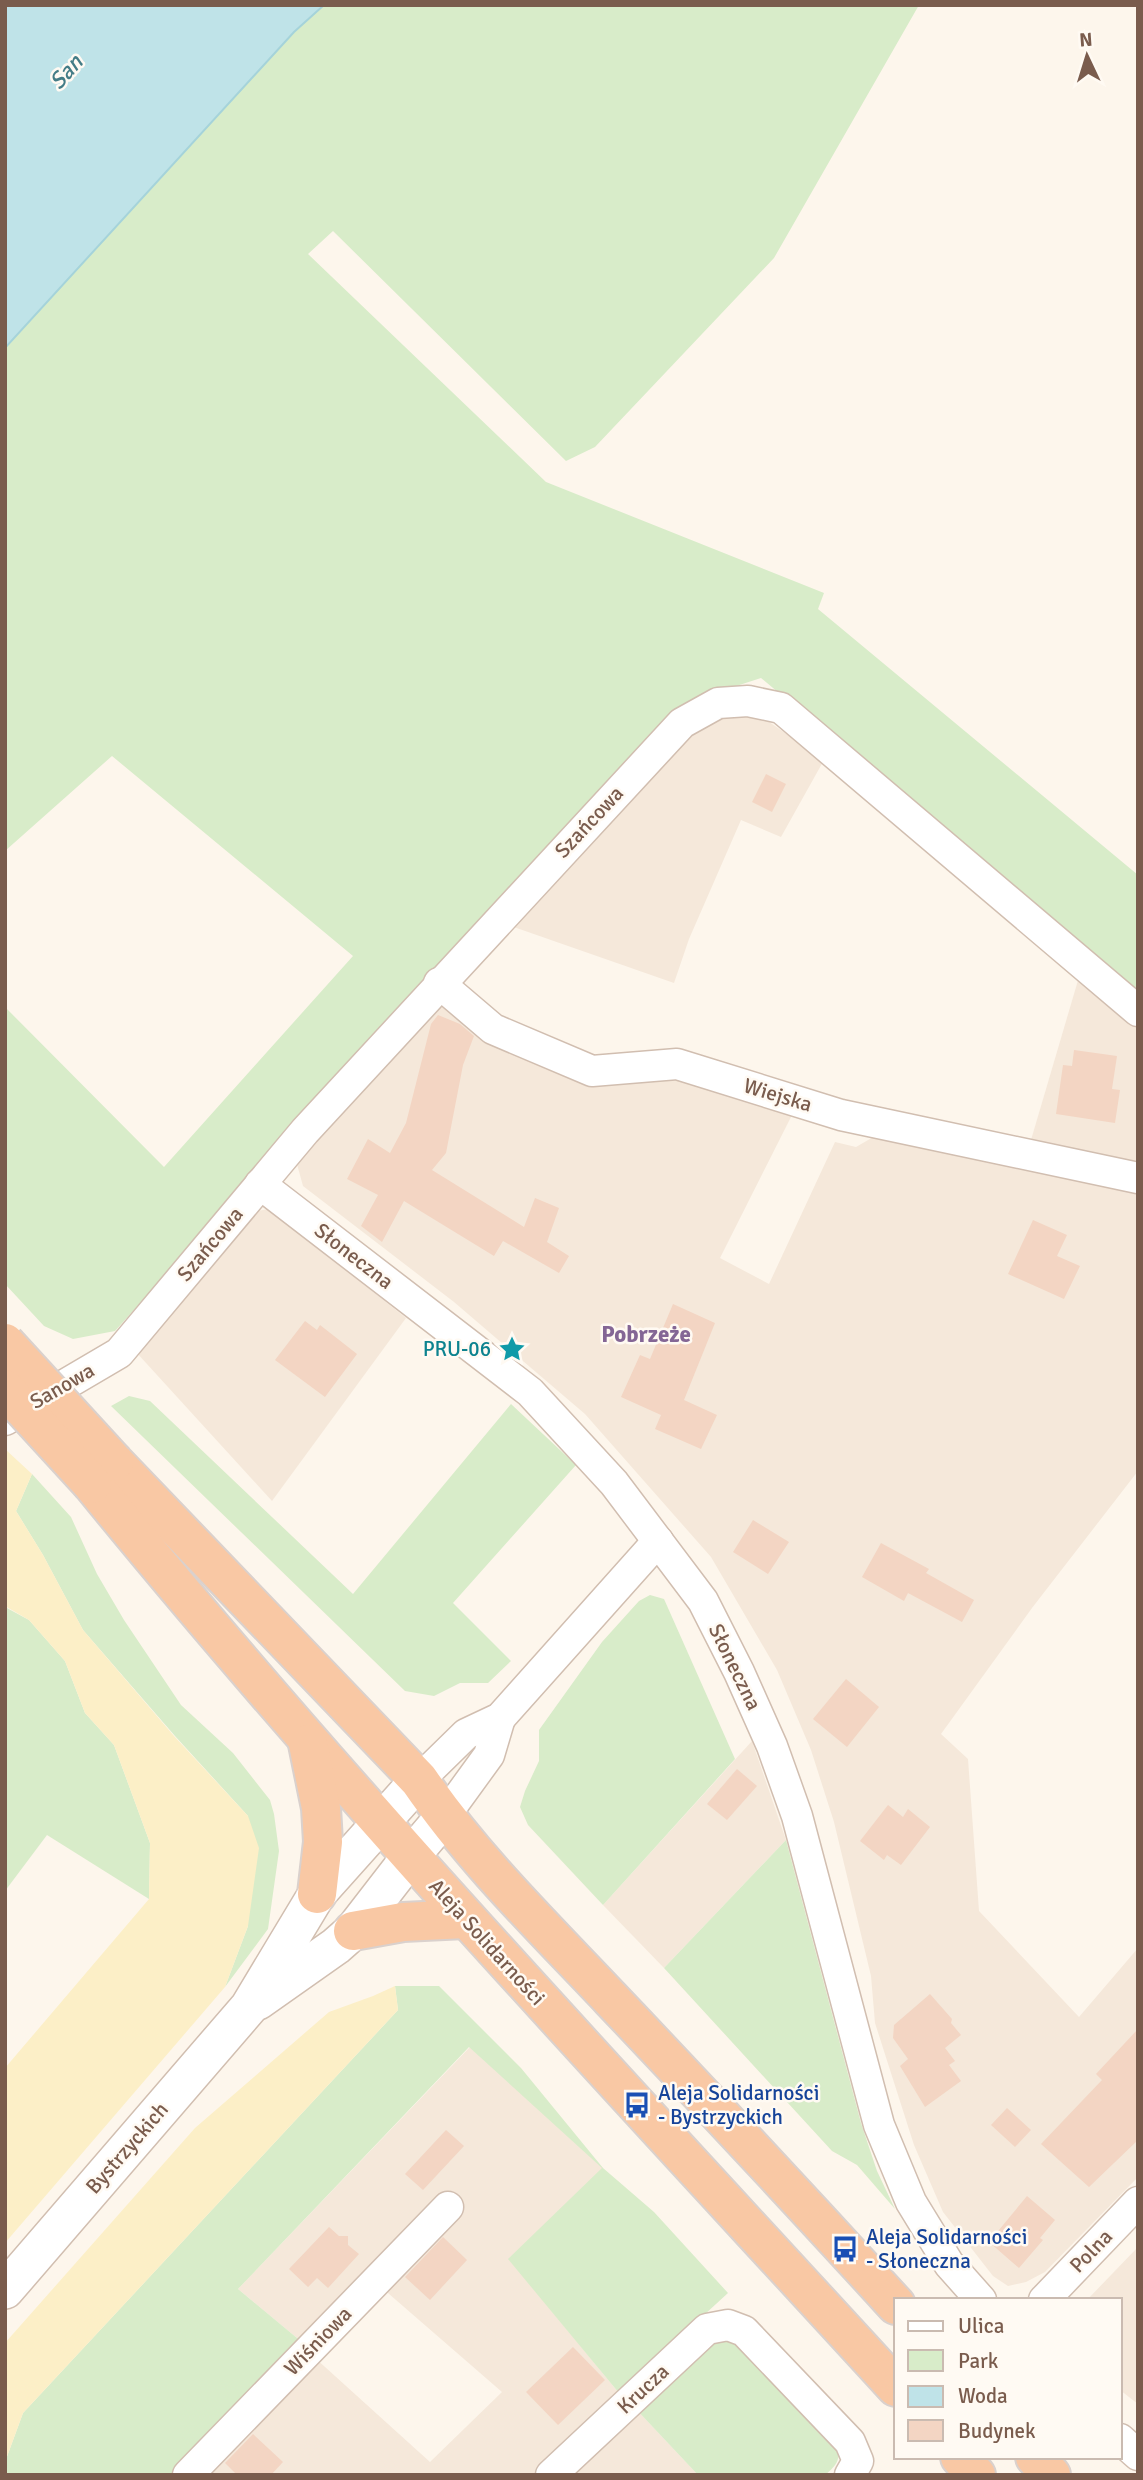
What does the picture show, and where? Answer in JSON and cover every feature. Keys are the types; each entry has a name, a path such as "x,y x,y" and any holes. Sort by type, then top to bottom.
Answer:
{"highway":[{"path":"5,1343 103,1473"},
{"path":"5,1389 103,1473 419,1780 444,1817 502,1884 894,2303"},
{"name":"Aleja Solidarności","path":"103,1473 200,1617 307,1742 465,1919 894,2385"},
{"path":"307,1742 321,1808 323,1842 317,1894"},
{"path":"353,1931 403,1922 465,1919"},
{"path":"962,2459 976,2475"},
{"path":"1037,2459 1051,2475"}],"street":[{"name":"Szańcowa","path":"119,1353 304,1130 439,983 682,723 718,703 748,701 781,708 1138,1011"},
{"name":"Wiejska","path":"439,983 493,1029 592,1071 677,1064 841,1115 1138,1178"},
{"name":"Słoneczna","path":"261,1184 530,1392 614,1483 703,1601 772,1746 797,1815 879,2125 911,2202 949,2264 979,2298"},
{"name":"Sanowa","path":"5,1420 119,1353"},
{"path":"249,2007 317,1894 380,1822 466,1734 500,1718 658,1541"},
{"path":"249,2007 353,1931 444,1817 489,1755 500,1718"},
{"name":"Bystrzyckich","path":"5,2290 249,2007"},
{"name":"Polna","path":"1046,2298 1138,2202"},
{"name":"Wiśniowa","path":"188,2475 448,2207"},
{"name":"Krucza","path":"551,2475 707,2329 728,2325 744,2331 850,2442 858,2461 850,2475"},
{"path":"1122,2441 1138,2455"}],"shaded area":[{"path":"759,715 824,760 781,837 741,820 689,939 674,983 508,925 676,744 709,718"},
{"path":"1079,977 1138,1027 1138,1161 1127,1165 1031,1140"},
{"path":"449,1005 505,1044 674,1075 792,1115 720,1258 769,1284 835,1142 856,1147 882,1132 1138,1191 1138,1471 1032,1608 941,1734 968,1759 979,1911 1079,2017 1138,1948 1138,2177 1045,2272 1026,2282 1008,2286 993,2276 943,2212 914,2145 875,2023 871,1976 834,1822 811,1750 777,1670 711,1557 585,1414 454,1302 303,1186 295,1157 426,1013"},
{"path":"269,1209 406,1318 272,1501 136,1352 251,1212"},
{"path":"752,1741 786,1840 664,1968 603,1905"},
{"path":"470,2047 603,2168 509,2259 619,2393 533,2475 200,2475 314,2357 430,2462 502,2392 381,2287 303,2343 238,2289"},
{"path":"1138,2247 1138,2404 1122,2392 1122,2298 1089,2298"},
{"path":"634,2407 698,2475 564,2475"}],"green space":[{"path":"324,5 919,5 774,258 595,447 566,461 333,231 308,254 546,482 824,593 818,609 1138,875 1138,994 761,678 696,699 279,1148 115,1331 73,1339 44,1326 5,1284 5,1007 164,1167 353,956 112,756 5,851 5,348 294,32"},
{"path":"129,1396 150,1401 353,1594 511,1404 576,1465 453,1603 511,1661 488,1683 460,1683 434,1696 405,1691 111,1406"},
{"path":"32,1474 71,1517 97,1574 124,1620 181,1705 233,1753 270,1800 279,1851 268,1929 225,1987 248,1926 248,1816 83,1630 16,1511"},
{"path":"650,1595 664,1599 735,1759 603,1905 528,1825 520,1807 539,1761 539,1730 602,1642 639,1601"},
{"path":"5,1607 29,1620 65,1661 85,1713 114,1745 150,1843 149,1899 47,1835 5,1891"},
{"path":"786,1840 861,2123 877,2171 895,2209 857,2165 832,2151 664,1968"},
{"path":"395,1986 439,1986 521,2068 603,2168 654,2212 728,2293 619,2393 508,2259 602,2168 469,2047 238,2289 303,2343 170,2475 5,2475 5,2462 23,2413 398,2010"},
{"path":"727,2338 740,2340 837,2445 837,2462 825,2475 698,2475 634,2407 709,2345"}],"sand":[{"path":"5,1449 32,1474 16,1511 83,1630 174,1736 248,1816 259,1848 248,1926 225,1987 5,2243 5,2068 149,1899 150,1843 114,1745 85,1713 65,1661 29,1620 5,1606"},
{"path":"395,1986 398,2010 23,2413 5,2462 5,2343 195,2128 329,2012"}],"water":[{"name":"San","path":"5,5 324,5 294,32 5,348"}],"building":[{"path":"766,774 786,784 772,812 752,802"},
{"path":"438,1015 460,1024 474,1036 463,1065 446,1153 432,1170 524,1227 535,1198 559,1208 547,1242 569,1256 559,1273 503,1241 494,1256 404,1201 382,1242 361,1226 378,1195 347,1179 368,1139 390,1153 406,1123 431,1024"},
{"path":"1074,1050 1117,1056 1112,1089 1120,1090 1115,1123 1056,1114 1063,1065 1072,1066"},
{"path":"1033,1220 1067,1235 1057,1256 1080,1266 1064,1299 1008,1274"},
{"path":"673,1304 715,1323 684,1400 717,1415 701,1449 655,1429 661,1415 621,1397 640,1355 650,1359"},
{"path":"305,1321 317,1330 320,1325 357,1354 325,1397 275,1360"},
{"path":"753,1520 789,1542 768,1574 733,1552"},
{"path":"881,1543 929,1569 926,1573 974,1600 962,1622 908,1593 904,1601 862,1577"},
{"path":"846,1679 879,1707 847,1747 813,1719"},
{"path":"737,1769 757,1786 727,1820 707,1804"},
{"path":"888,1805 903,1817 908,1809 930,1827 901,1865 887,1855 884,1860 860,1841"},
{"path":"930,1994 952,2019 951,2023 961,2035 945,2048 955,2061 949,2065 961,2081 925,2107 900,2066 908,2059 893,2038 894,2025"},
{"path":"1138,2029 1138,2140 1089,2187 1041,2144 1102,2080 1096,2074"},
{"path":"1007,2108 1031,2130 1015,2147 991,2125"},
{"path":"446,2130 464,2146 423,2190 405,2174"},
{"path":"1027,2196 1055,2220 1040,2238 1043,2240 1019,2268 989,2242"},
{"path":"329,2227 339,2236 348,2236 348,2245 359,2254 328,2288 317,2278 308,2287 289,2269"},
{"path":"443,2237 467,2260 430,2300 405,2277"},
{"path":"573,2347 605,2380 558,2425 526,2392"},
{"path":"253,2434 283,2462 271,2475 237,2475 225,2463"}],"place":[{"name":"PRU-06","path":"512,1349"},
{"name":"Aleja Solidarności - Bystrzyckich","path":"637,2105"},
{"name":"Aleja Solidarności - Słoneczna","path":"845,2249"}],"district":[{"name":"Pobrzeże","path":"646,1334"}]}
